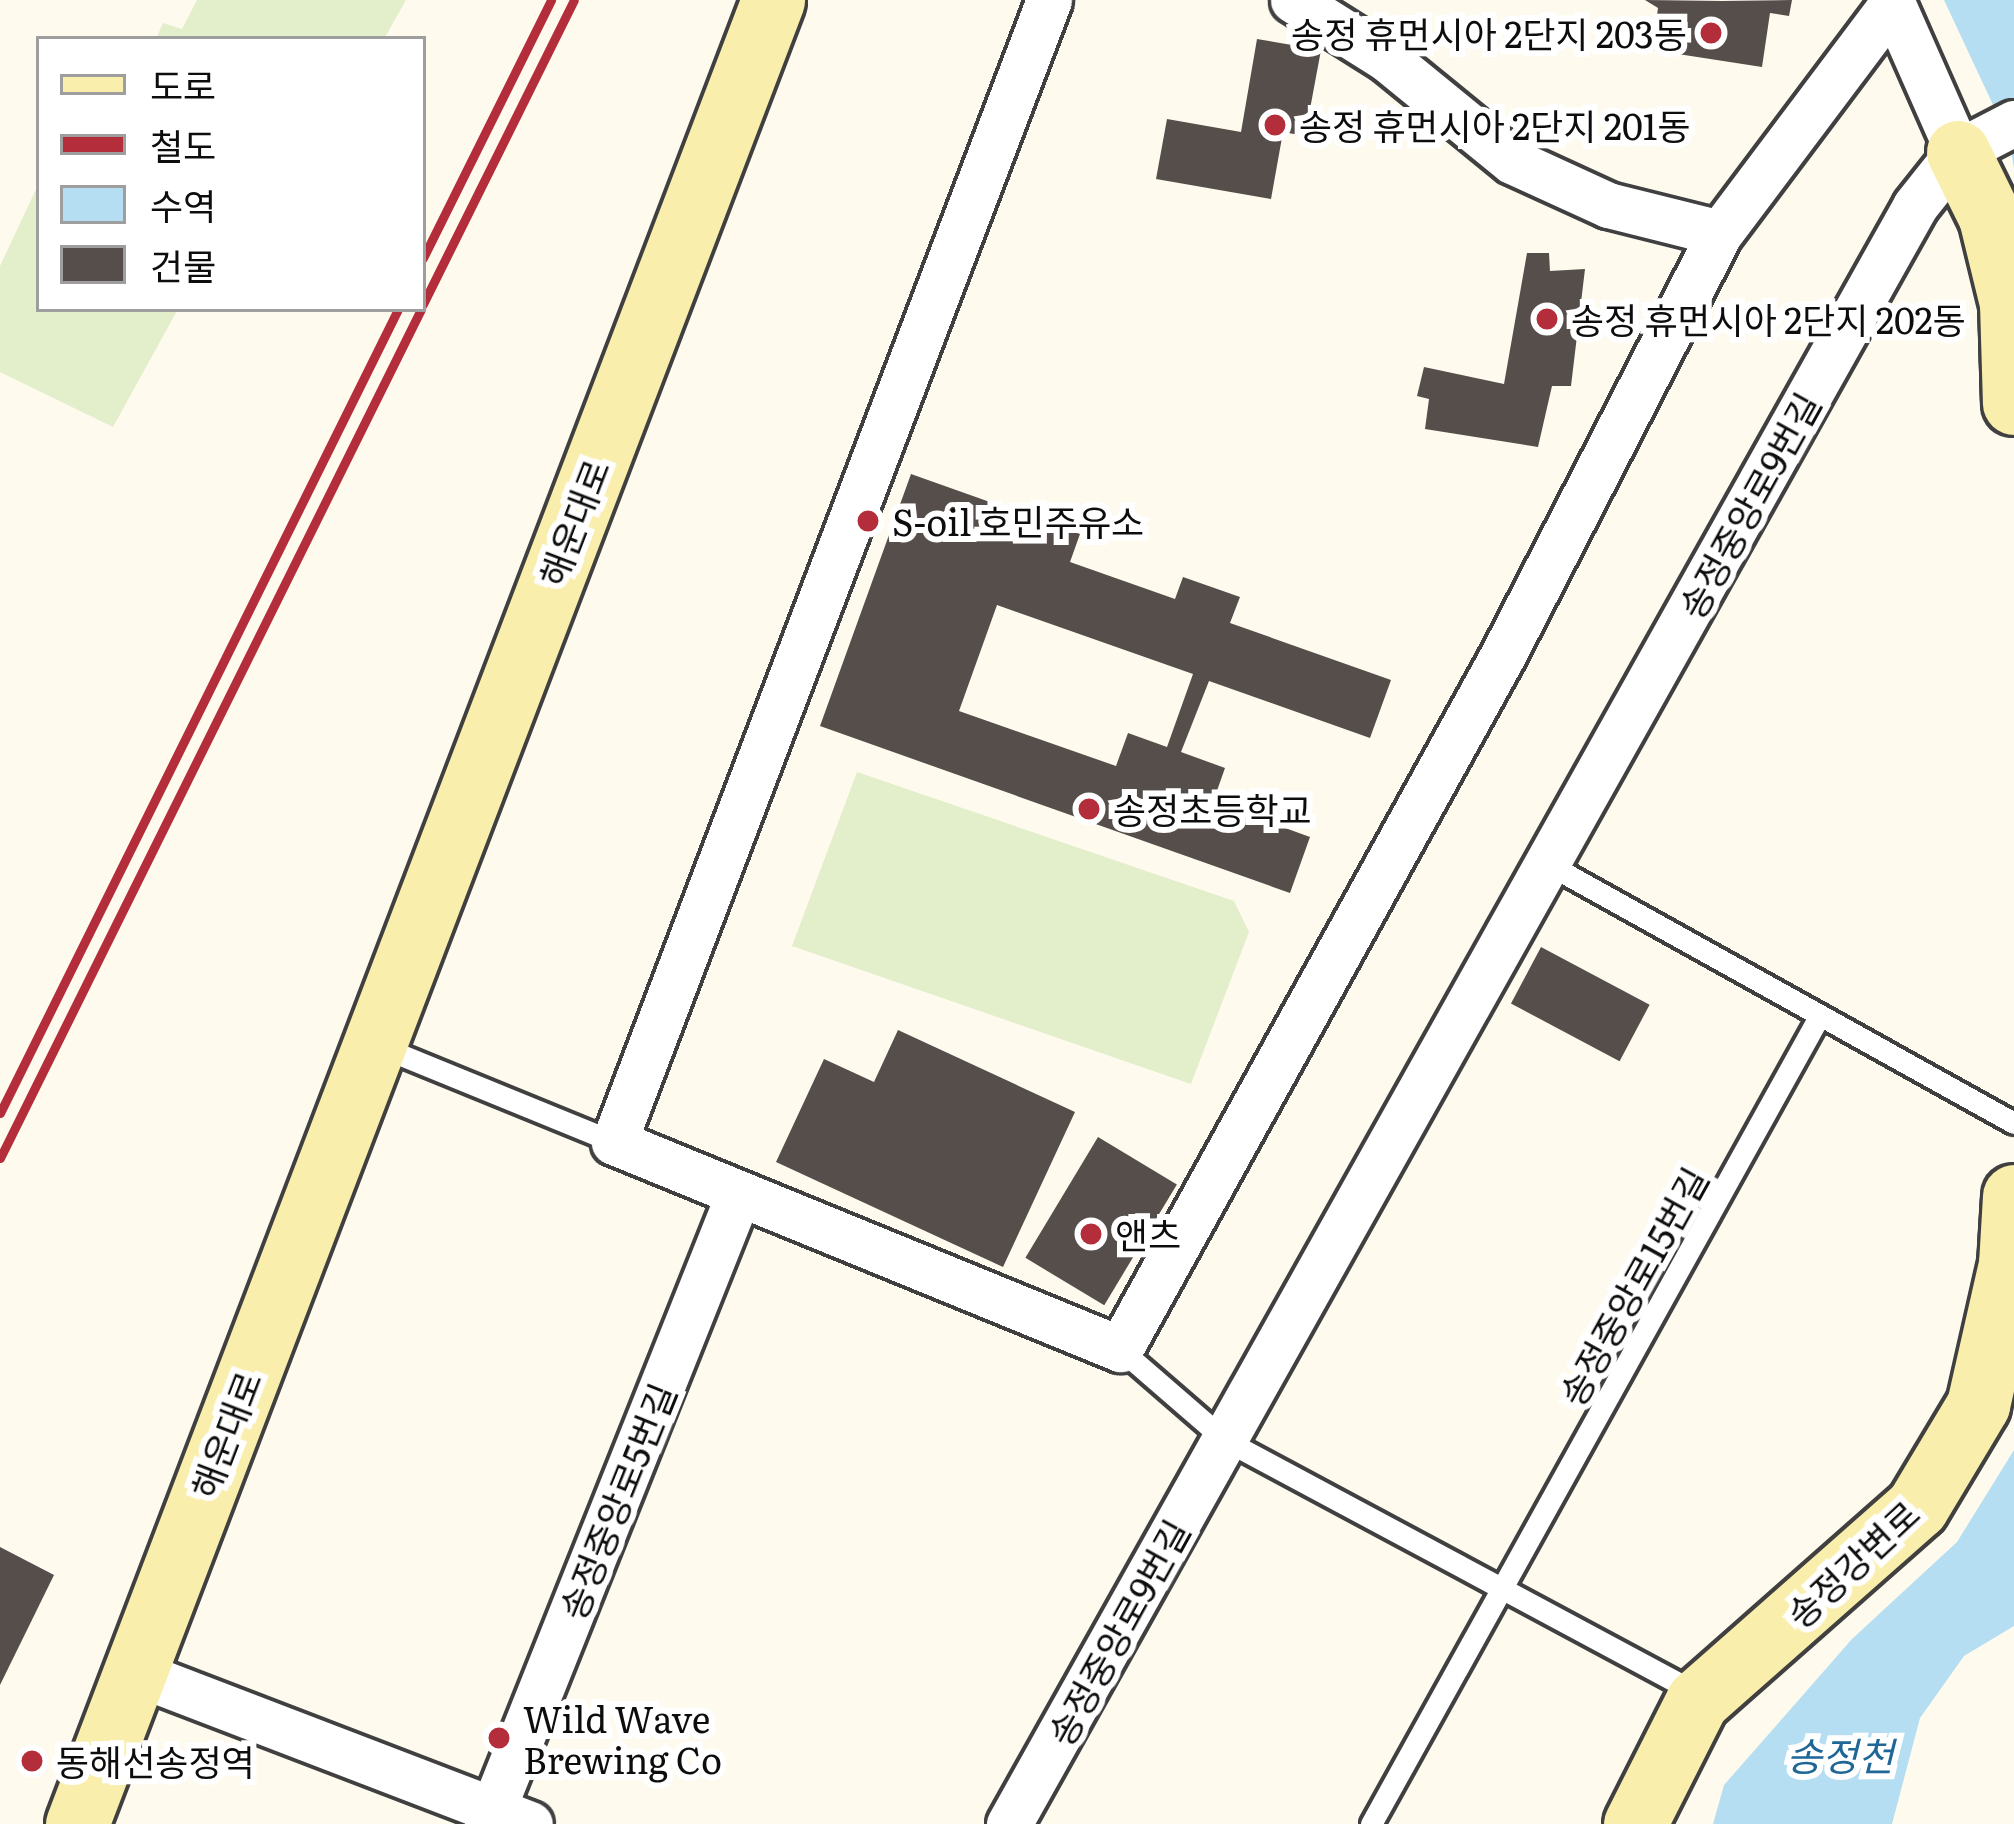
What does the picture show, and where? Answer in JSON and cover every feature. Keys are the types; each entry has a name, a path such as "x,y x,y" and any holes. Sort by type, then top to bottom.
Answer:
{"main road":[{"name":"해운대로","path":"77,1824 773,0"},
{"path":"1984,137 1990,217 2011,303 2014,403"},
{"name":"송정강변로","path":"1635,1824 1703,1696 1917,1507 1978,1405 2010,1264 2014,1196"}],"street":[{"path":"1049,0 614,1142 1120,1349 1504,653 1720,233 1892,2 1984,137"},
{"path":"1293,0 1387,58 1512,161 1608,205 1720,233"},
{"name":"송정중앙로9번길","path":"1009,1824 1915,206 1984,137"},
{"name":"송정중앙로5번길","path":"134,1672 503,1819 739,1193"}],"lane":[{"path":"1547,864 2014,1123"},
{"name":"송정중앙로15번길","path":"1370,1824 1820,1016"},
{"path":"373,1043 614,1142"},
{"path":"1120,1349 1225,1440 1703,1696"}],"green space":[{"path":"197,0 406,0 386,36 157,36 163,23 182,29"},
{"path":"36,189 36,312 176,312 113,427 0,372 0,266"},
{"path":"857,772 1234,901 1249,932 1191,1084 792,946"}],"water":[{"path":"1944,0 2014,0 2014,168 2009,139"},
{"name":"송정천","path":"2014,1450 2014,1626 1964,1656 1920,1718 1892,1824 1713,1824 1724,1785 1852,1639 1957,1542"}],"building":[{"name":"송정 휴먼시아 2단지 203동","path":"1645,0 1792,0 1789,16 1770,13 1762,67 1652,50 1658,8"},
{"name":"송정 휴먼시아 2단지 201동","path":"1257,39 1321,50 1305,136 1283,132 1271,199 1156,179 1167,119 1241,132"},
{"name":"송정 휴먼시아 2단지 202동","path":"1527,253 1549,253 1550,271 1585,269 1571,386 1552,386 1538,447 1425,429 1429,399 1417,396 1424,367 1504,384"},
{"path":"911,474 1080,534 1070,562 1175,599 1183,577 1240,597 1230,623 1391,680 1370,738 1209,681 1181,752 1225,768 1213,802 1310,837 1290,893 820,726","holes":["997,605 1193,674 1167,747 1128,733 1116,766 959,711"]},
{"path":"1541,947 1650,1005 1620,1061 1511,1004"},
{"path":"898,1030 1075,1112 1003,1267 776,1162 824,1059 874,1082"},
{"path":"1098,1137 1177,1184 1104,1305 1025,1258"},
{"path":"0,1547 54,1575 0,1685"}],"railway":[{"path":"426,252 551,0"},
{"path":"426,298 574,0"},
{"path":"0,1113 397,312"},
{"path":"0,1158 420,312"}],"place":[{"name":"송정 휴먼시아 2단지 203동","path":"1711,33"},
{"name":"송정 휴먼시아 2단지 201동","path":"1275,125"},
{"name":"송정 휴먼시아 2단지 202동","path":"1547,319"},
{"name":"S-oil 호민주유소","path":"868,521"},
{"name":"송정초등학교","path":"1089,809"},
{"name":"앤츠","path":"1091,1234"},
{"name":"Wild Wave Brewing Co","path":"499,1738"},
{"name":"동해선송정역","path":"32,1761"}]}
